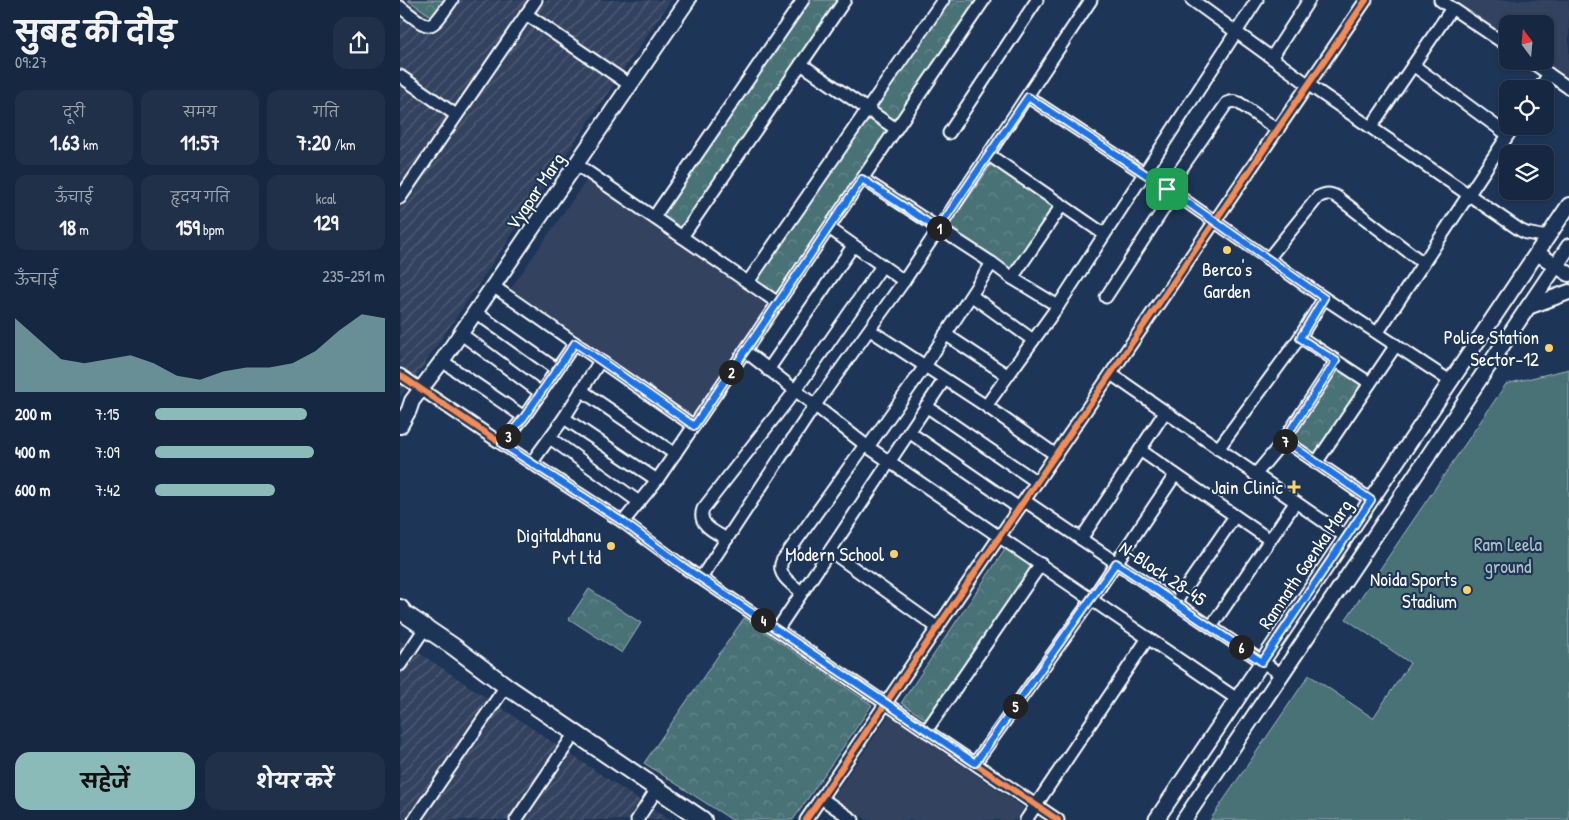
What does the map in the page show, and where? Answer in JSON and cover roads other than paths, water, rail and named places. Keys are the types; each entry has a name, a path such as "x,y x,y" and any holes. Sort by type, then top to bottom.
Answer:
{"main road":[{"path":"402,612 454,647 506,686 703,820"}],"street":[{"path":"400,7 425,25 430,26 435,23 452,0"},
{"path":"400,198 536,0"},
{"name":"Vyapar Marg","path":"400,409 416,395 442,360 688,0"},
{"path":"654,217 802,0"},
{"path":"682,237 845,0"},
{"path":"748,282 943,0"},
{"path":"623,522 675,454 984,0"},
{"path":"949,133 1037,0"},
{"path":"701,578 815,405 904,281 1091,0"},
{"path":"1184,820 1569,247 1547,237 1526,233 1309,85 1192,0"},
{"path":"986,406 1058,306 1238,32 1257,0"},
{"path":"1272,57 1309,0"},
{"path":"1440,0 1499,40"},
{"path":"806,820 1309,85 1360,2"},
{"path":"1371,127 1452,8"},
{"path":"526,14 630,85"},
{"path":"801,64 896,129"},
{"path":"1413,66 1499,123"},
{"path":"1543,70 1569,88"},
{"path":"1545,80 1549,74"},
{"path":"400,76 456,115"},
{"path":"1028,97 1216,221 1324,298 1450,381"},
{"path":"1106,297 1227,103 1234,101 1239,103 1278,130"},
{"path":"1378,332 1508,135"},
{"path":"989,155 1104,234"},
{"path":"576,164 778,303"},
{"path":"862,179 1012,278 1058,306"},
{"path":"1268,259 1318,197 1326,193 1337,197 1423,262"},
{"path":"1012,278 1062,205"},
{"name":"Ramnath Goenka Marg","path":"1156,820 1569,205"},
{"path":"829,228 904,281"},
{"path":"1526,233 1536,253 1569,274"},
{"path":"768,370 853,246"},
{"path":"802,592 784,577 780,572 780,567 924,366 992,264"},
{"path":"727,539 703,522 701,516 703,509 794,391 882,266"},
{"path":"493,286 694,426"},
{"path":"1528,307 1569,292"},
{"path":"972,296 1033,340"},
{"path":"1218,449 1300,338 1324,298"},
{"path":"475,312 556,369"},
{"path":"870,330 1056,454"},
{"path":"460,333 541,393"},
{"path":"945,334 1007,376"},
{"path":"1300,338 1370,383"},
{"path":"502,444 524,417 575,343"},
{"path":"1316,462 1396,345"},
{"path":"745,351 866,446 1237,699"},
{"path":"442,360 524,417"},
{"path":"532,462 564,418 600,361"},
{"path":"1255,475 1284,440 1336,361"},
{"path":"1111,374 1346,538"},
{"path":"400,375 416,395 532,462 623,522 701,578 1058,820"},
{"path":"778,630 944,380"},
{"path":"581,390 675,454"},
{"name":"Vyapar Marg","path":"400,426 410,410 416,395"},
{"path":"926,406 1038,482"},
{"path":"1081,538 1166,412"},
{"path":"564,418 657,480"},
{"name":"N-Block 28-45","path":"909,432 1022,504 1081,538 1282,675"},
{"path":"550,438 639,502"},
{"path":"1284,440 1371,500"},
{"path":"1140,450 1270,540"},
{"path":"975,763 1092,599 1175,475"},
{"path":"1211,627 1295,502"},
{"path":"1175,603 1235,516"},
{"path":"830,551 938,628"},
{"path":"926,730 1041,564"},
{"path":"400,665 425,628"},
{"path":"1026,820 1148,638"},
{"path":"414,820 506,686"},
{"path":"516,820 575,733"},
{"path":"636,820 658,789"},
{"path":"821,798 854,820"}],"place":[{"name":"Berco's Garden","path":"1227,250"},
{"name":"Police Station Sector-12","path":"1549,348"},
{"name":"Jain Clinic","path":"1294,487"},
{"name":"Digitaldhanu Pvt Ltd","path":"611,546"},
{"name":"Modern School","path":"894,554"},
{"name":"Noida Sports Stadium","path":"1467,590"}],"park label":[{"name":"Ram Leela ground","path":"1508,555"}]}
